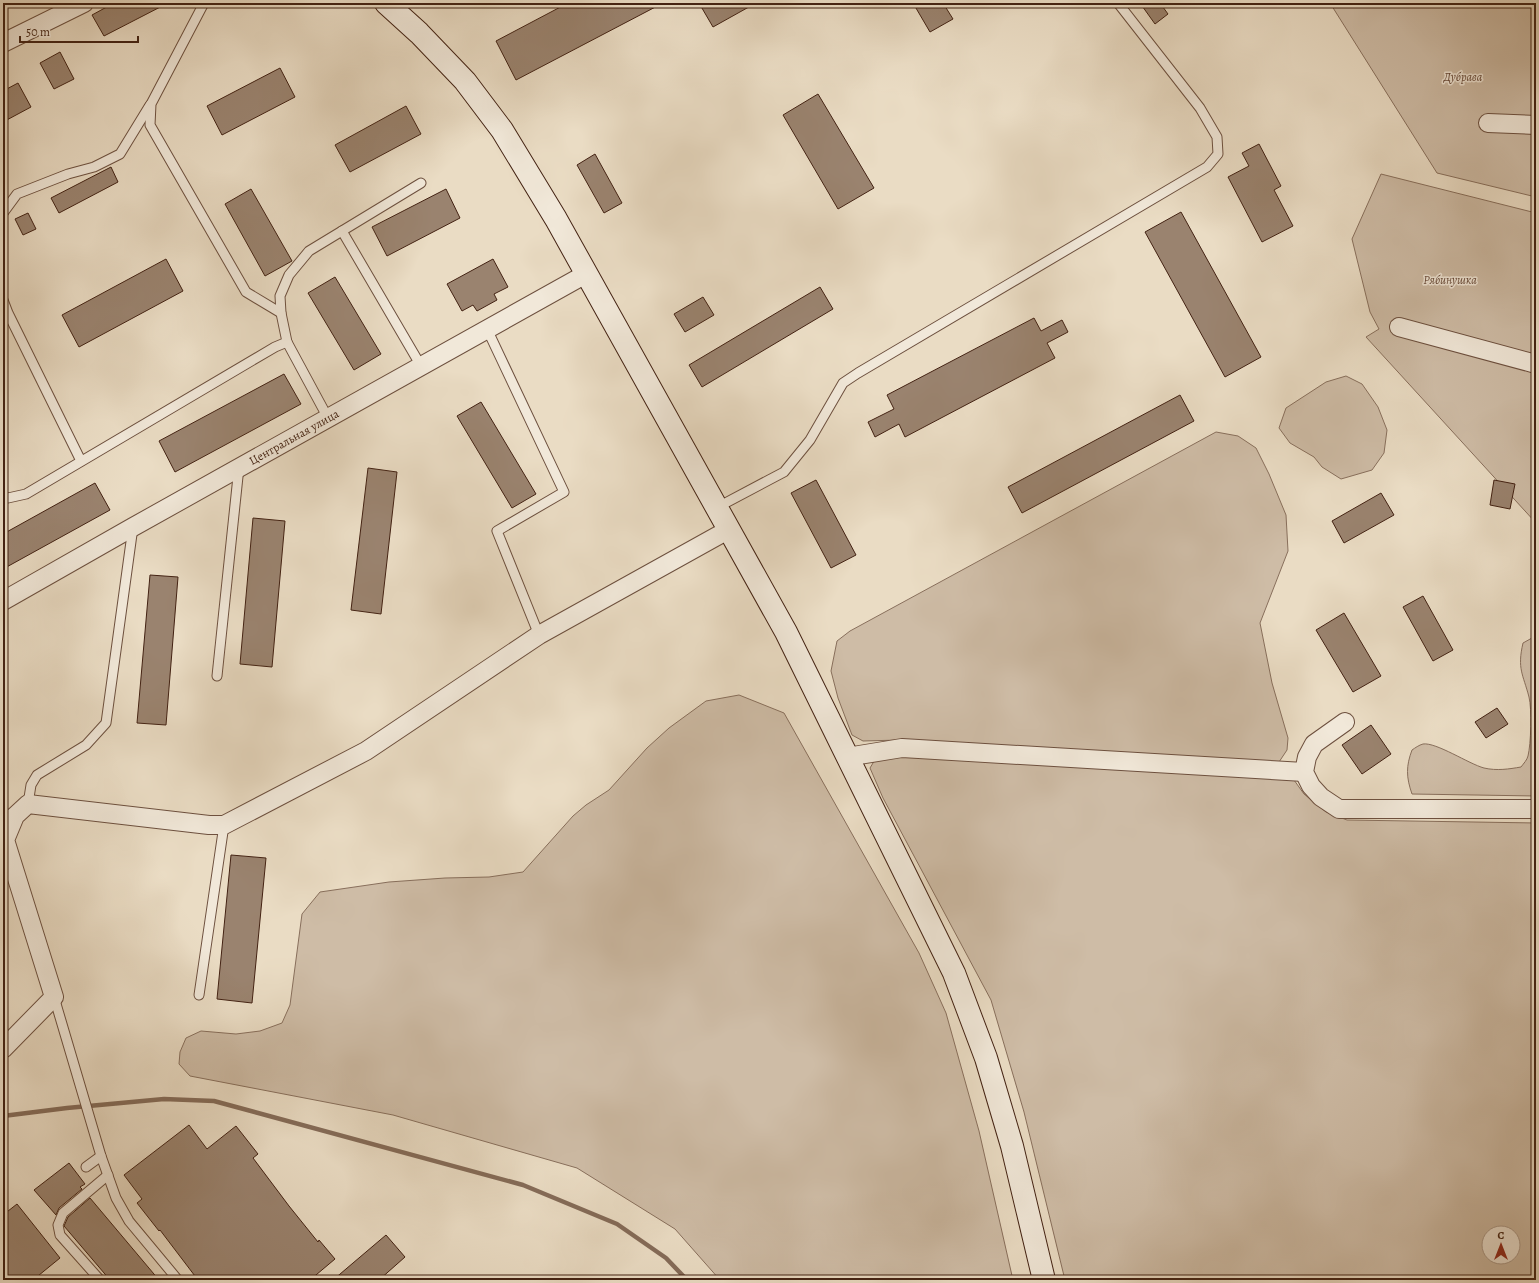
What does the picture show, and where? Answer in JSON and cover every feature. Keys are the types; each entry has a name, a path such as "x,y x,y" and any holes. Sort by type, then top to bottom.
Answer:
{"street":[{"path":"3,44 84,3"},
{"path":"386,3 420,34 465,81 502,130 556,220 786,632 954,973 986,1058 1012,1146 1044,1280"},
{"path":"1488,123 1536,125"},
{"name":"Центральная улица","path":"3,602 133,527 586,274"},
{"path":"1399,327 1536,364"},
{"path":"3,1049 54,997 4,841 15,811 224,825 366,751 540,635 728,530"},
{"path":"1345,722 1314,744 1307,757 1304,772 1311,786 1316,792 1339,809 1536,809"},
{"path":"847,757 902,748 1304,772"}],"lane":[{"path":"3,213 17,194 68,174 94,167 120,154 151,104 204,3"},
{"path":"716,508 784,472 810,440 843,383 1207,167 1218,154 1217,137 1200,108 1118,3"},
{"path":"151,104 150,125 246,292 281,314"},
{"path":"328,418 287,342 281,314 280,296 289,275 310,251 421,183"},
{"path":"342,231 421,366"},
{"path":"3,300 8,314 81,461"},
{"path":"487,330 564,492 497,531 540,635"},
{"path":"3,497 8,498 26,494 275,347 287,342"},
{"path":"217,676 239,468"},
{"path":"15,811 37,775 86,745 106,723 133,527"},
{"path":"199,995 224,825"},
{"path":"54,997 101,1156 116,1198 129,1221 178,1280"},
{"path":"86,1167 101,1156"},
{"path":"100,1280 60,1235 58,1225 63,1213 108,1175"}],"green space":[{"name":"Дубрава","path":"1330,3 1536,3 1536,197 1437,173"},
{"name":"Рябинушка","path":"1381,174 1536,213 1536,523 1366,337 1379,329 1370,312 1352,239"},
{"path":"1346,376 1362,384 1378,407 1387,430 1384,453 1372,470 1341,479 1322,467 1314,457 1290,443 1279,428 1286,408 1326,382"},
{"path":"1216,432 1238,436 1256,448 1269,474 1286,515 1288,551 1260,623 1272,683 1288,738 1287,750 1279,762 900,740 863,741 852,735 838,698 831,671 837,641 850,631"},
{"path":"1532,638 1536,638 1536,796 1412,794 1408,777 1409,761 1412,750 1423,744 1436,746 1484,768 1503,769 1521,767 1528,757 1531,710 1522,671 1521,652 1523,643"},
{"path":"739,695 784,713 919,953 946,1013 979,1131 1013,1280 720,1280 675,1229 577,1168 393,1115 190,1076 179,1064 180,1052 186,1038 201,1031 236,1034 260,1031 282,1023 290,1005 302,914 320,892 389,882 489,877 523,872 573,816 586,805 609,790 647,748 669,728 706,701"},
{"path":"903,753 1294,780 1304,794 1326,812 1347,820 1536,823 1536,1280 1065,1280 1024,1112 991,1000 883,798 870,768 876,758"}],"building":[{"path":"114,3 168,3 104,36 92,15"},
{"path":"568,3 663,3 516,80 496,41"},
{"path":"699,3 756,3 713,27"},
{"path":"913,3 943,3 953,19 930,32"},
{"path":"1140,3 1160,3 1168,14 1155,24"},
{"path":"60,52 74,79 54,89 40,63"},
{"path":"280,68 295,97 222,135 207,106"},
{"path":"18,83 31,107 3,122 3,91"},
{"path":"818,94 874,188 838,209 783,115"},
{"path":"406,106 421,134 350,172 335,145"},
{"path":"1259,144 1281,186 1274,190 1293,226 1262,242 1228,177 1249,166 1242,153"},
{"path":"595,154 622,203 604,213 577,165"},
{"path":"111,167 118,182 59,213 51,198"},
{"path":"251,189 292,261 265,276 225,204"},
{"path":"446,189 460,218 387,256 372,227"},
{"path":"1181,212 1261,357 1225,377 1145,232"},
{"path":"28,213 36,229 23,235 15,219"},
{"path":"166,259 183,291 79,347 62,315"},
{"path":"493,259 508,287 494,294 497,300 477,311 473,305 462,311 447,284"},
{"path":"335,277 381,354 354,370 308,293"},
{"path":"820,287 833,309 702,387 689,365"},
{"path":"703,297 714,315 685,332 674,314"},
{"path":"1034,318 1041,331 1062,320 1068,332 1047,343 1055,358 905,437 899,424 875,437 868,422 894,409 887,395"},
{"path":"284,374 301,404 175,472 159,441"},
{"path":"1180,395 1194,421 1022,513 1008,487"},
{"path":"481,402 536,494 512,508 457,416"},
{"path":"368,468 397,472 381,614 351,610"},
{"path":"816,480 856,555 831,568 791,493"},
{"path":"1494,480 1515,484 1510,509 1490,505"},
{"path":"95,483 110,510 3,569 3,534"},
{"path":"1381,493 1394,515 1344,543 1332,521"},
{"path":"253,518 285,521 272,667 240,664"},
{"path":"150,575 178,577 166,725 137,723"},
{"path":"1423,596 1453,650 1433,661 1403,607"},
{"path":"1344,613 1381,676 1353,692 1316,630"},
{"path":"1497,708 1508,724 1486,738 1475,722"},
{"path":"1371,725 1391,754 1362,774 1342,745"},
{"path":"231,855 266,858 252,1003 217,999"},
{"path":"189,1125 207,1149 236,1126 258,1154 253,1158 318,1242 319,1240 335,1259 310,1280 198,1280 160,1230 159,1231 137,1203 142,1199 124,1175"},
{"path":"69,1163 85,1184 80,1187 82,1189 59,1208 56,1215 34,1190"},
{"path":"90,1198 159,1280 110,1280 64,1226 68,1217"},
{"path":"17,1204 60,1258 33,1280 3,1280 3,1215"},
{"path":"386,1235 405,1257 379,1280 333,1280"}],"waterway":[{"path":"3,1116 67,1108 164,1099 214,1101 523,1185 617,1224 666,1258 687,1280"}]}
